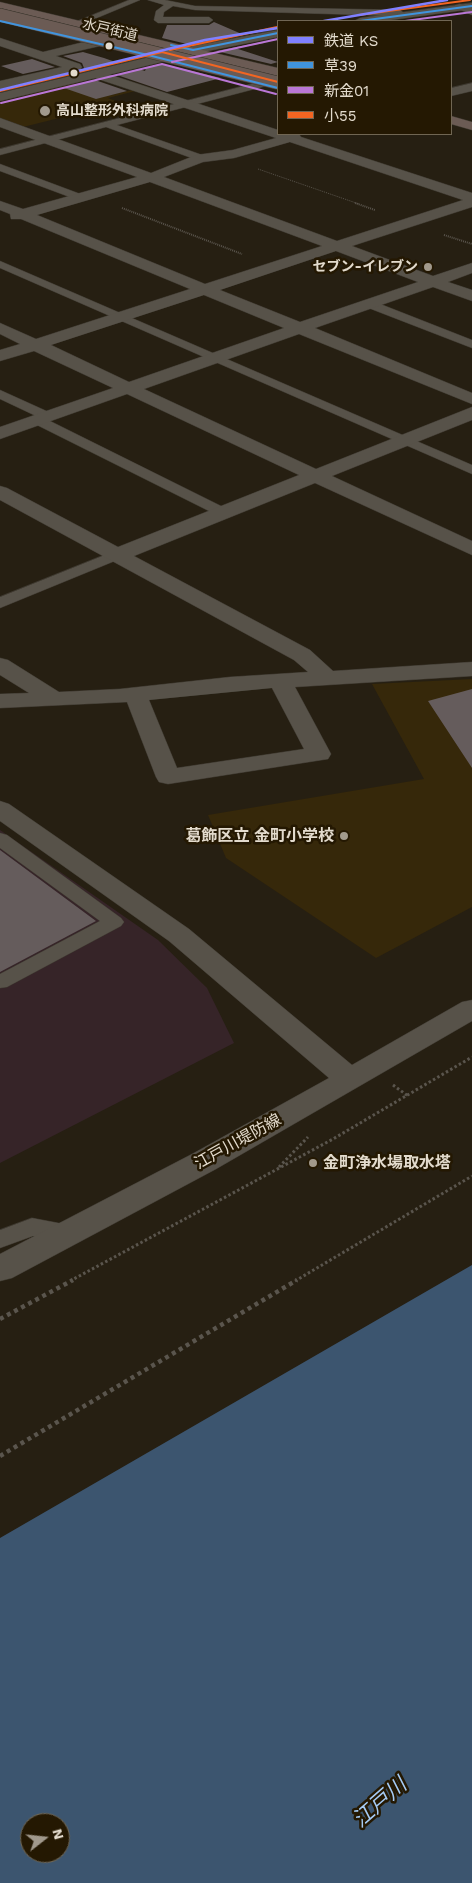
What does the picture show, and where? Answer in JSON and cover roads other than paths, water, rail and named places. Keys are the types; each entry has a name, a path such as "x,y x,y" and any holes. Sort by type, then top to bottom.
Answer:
{"highway":[{"name":"水戸街道","path":"0,10 22,10 277,72"},
{"name":"水戸街道","path":"0,10 277,77"},
{"name":"水戸街道","path":"0,10 277,83"},
{"name":"水戸街道","path":"0,21 96,42 277,88"},
{"path":"452,116 472,122"},
{"path":"452,120 472,126"},
{"path":"452,130 472,135"}],"street":[{"path":"367,20 466,6 472,12"},
{"path":"193,50 277,33"},
{"path":"0,42 76,67 0,85"},
{"path":"43,56 96,42"},
{"path":"0,97 162,58"},
{"path":"96,74 277,133"},
{"path":"452,92 472,87"},
{"path":"0,122 472,296"},
{"path":"282,135 472,198"},
{"path":"0,220 150,178 201,158 220,156 302,135"},
{"path":"0,356 472,202"},
{"path":"0,205 472,398"},
{"path":"0,433 472,268"},
{"path":"0,328 472,549"},
{"path":"117,556 472,413"},
{"path":"0,492 302,656 327,678"},
{"path":"0,665 55,698"},
{"path":"0,701 135,694 280,681 472,669"},
{"path":"135,694 168,777 319,754 280,681"},
{"path":"0,809 179,935 349,1079"},
{"name":"江戸川堤防線","path":"0,1268 205,1161 472,1009"}],"lane":[{"path":"77,23 136,0"},
{"path":"152,0 195,8 235,9 286,16"},
{"path":"235,9 239,0 244,0"},
{"path":"319,10 322,0"},
{"path":"171,4 160,11 158,20 218,20"},
{"path":"234,19 286,16 319,10 378,8 400,13"},
{"path":"0,152 263,84"},
{"path":"106,124 201,158"},
{"path":"0,167 84,196"},
{"path":"0,264 472,470"},
{"path":"370,304 472,344"},
{"path":"0,394 43,419 224,513"},
{"path":"0,602 117,556"},
{"path":"0,838 114,922 0,982"},
{"path":"0,1239 32,1228 66,1232"}],"water":[{"name":"江戸川","path":"472,1265 472,1883 0,1883 0,1538"}],"rail line":[{"name":"KS","path":"330,20 447,0"},
{"name":"KS","path":"0,90 205,40 277,28"}],"place":[{"name":"高山整形外科病院","path":"45,111"},
{"name":"セブン-イレブン","path":"428,267"},
{"name":"葛飾区立 金町小学校","path":"344,836"},
{"name":"金町浄水場取水塔","path":"313,1163"}]}
